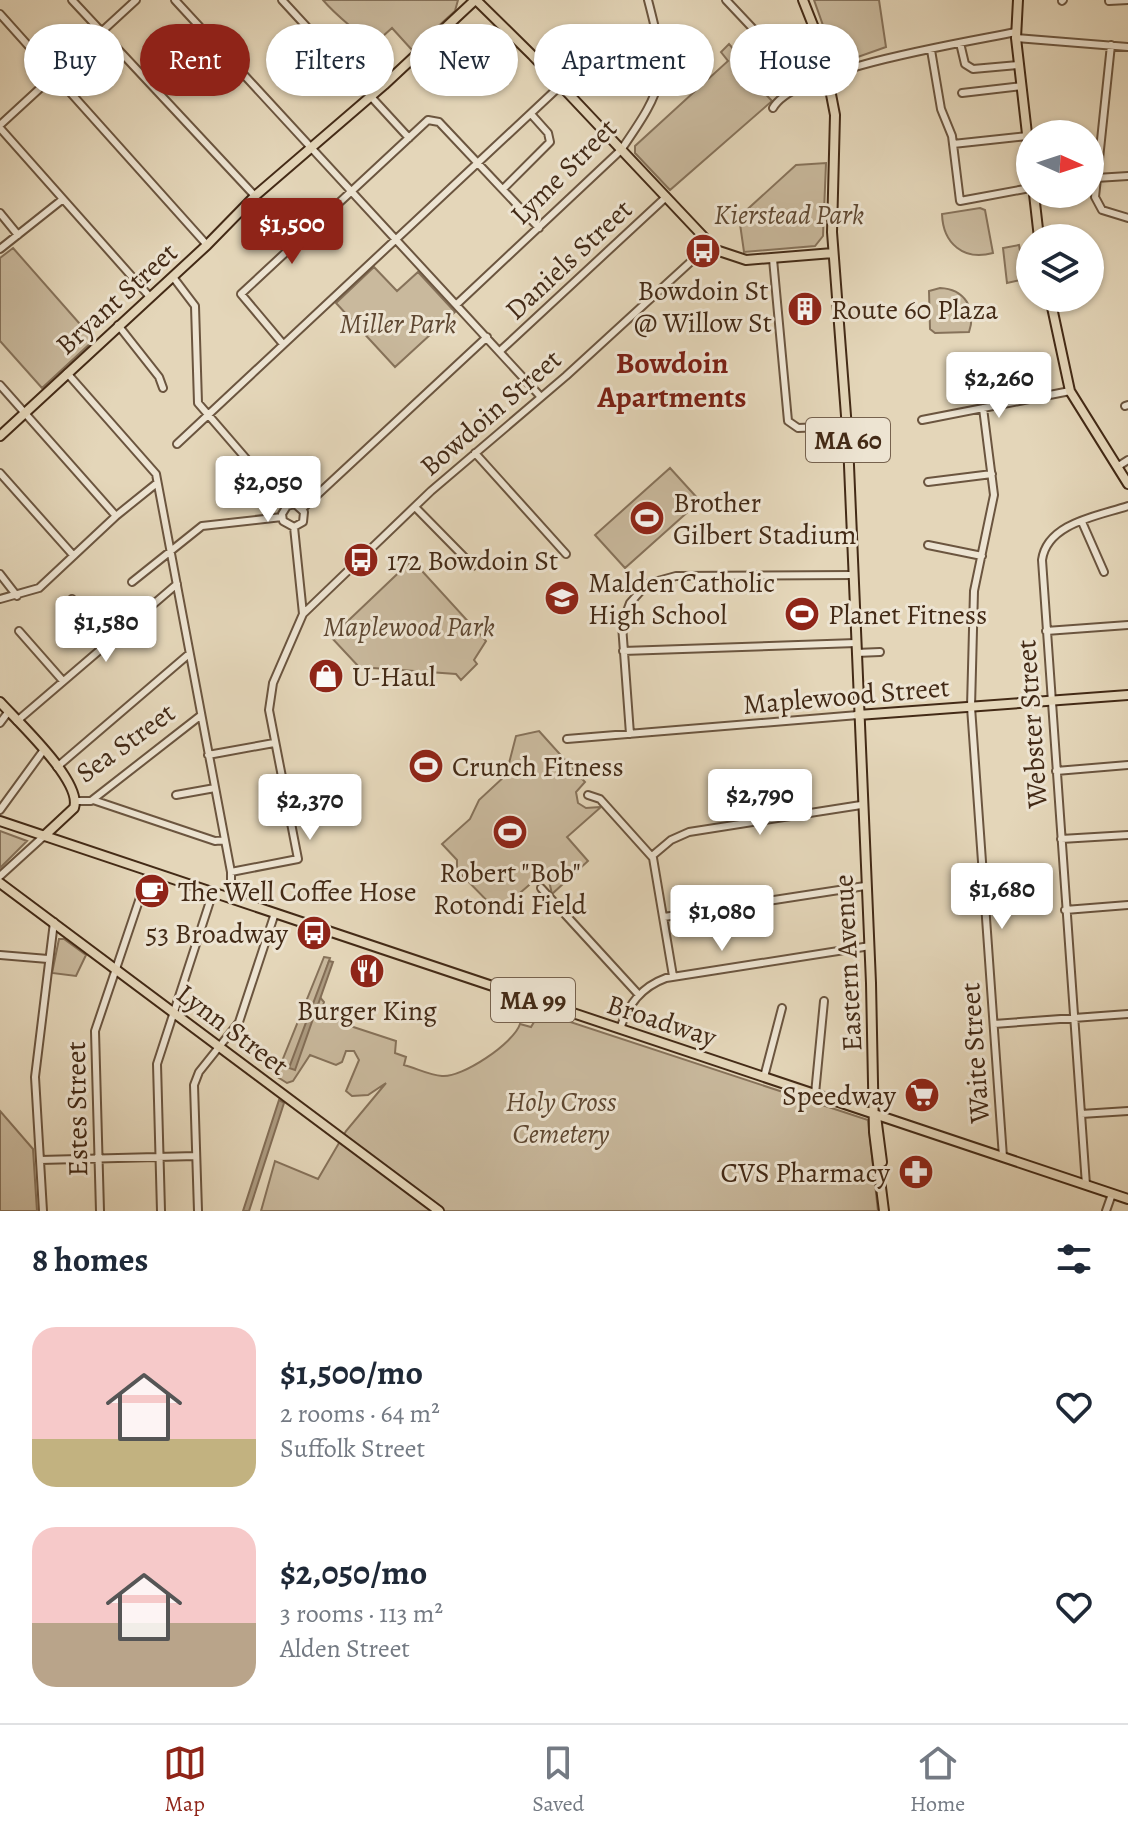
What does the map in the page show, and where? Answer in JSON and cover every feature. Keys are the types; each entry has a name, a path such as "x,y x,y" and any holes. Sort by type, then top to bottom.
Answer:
{"main road":[{"name":"Bryant Street","path":"394,75 476,0"},
{"path":"476,0 534,58"},
{"name":"Eastern Avenue","path":"803,0 814,24"},
{"path":"1018,0 1016,35 1025,120"},
{"name":"Bryant Street","path":"0,436 207,245 255,196 371,96"},
{"path":"571,96 709,245 735,259 833,253"},
{"name":"Eastern Avenue","path":"831,96 836,136 833,253 847,426 861,805 883,1207"},
{"path":"1053,312 1070,391 1128,484"},
{"name":"Maplewood Street","path":"858,715 1128,695"},
{"path":"0,702 72,786 76,801 72,810 44,836"},
{"name":"Broadway","path":"0,821 1128,1199"},
{"name":"Lynn Street","path":"0,883 439,1211"}],"street":[{"path":"72,0 94,24"},
{"path":"109,24 136,0"},
{"path":"175,0 540,396"},
{"path":"282,0 304,24"},
{"name":"Lyme Street","path":"457,304 621,150 653,102 661,78 661,54 648,0"},
{"path":"726,0 749,24"},
{"path":"1109,1 1128,0"},
{"path":"0,14 24,41"},
{"path":"859,68 960,43 1016,35 1128,47"},
{"path":"960,43 965,64 973,69 1019,65"},
{"path":"1103,120 1111,45"},
{"path":"931,50 941,109 953,144 960,201 1016,191"},
{"path":"124,56 255,196"},
{"path":"962,93 1022,86"},
{"path":"32,96 0,126 150,297"},
{"path":"73,96 207,245"},
{"path":"371,96 409,138"},
{"path":"177,444 550,96"},
{"path":"773,108 786,96"},
{"path":"503,189 550,142 548,133 531,114"},
{"path":"283,344 241,294 428,120 436,119 539,228"},
{"path":"953,144 1016,137"},
{"path":"1104,178 1128,176"},
{"name":"Daniels Street","path":"500,351 665,198"},
{"path":"0,249 63,199"},
{"path":"1102,208 1128,218"},
{"path":"0,213 18,235"},
{"name":"Bowdoin Street","path":"303,614 415,507 709,245"},
{"path":"773,259 788,421 798,428 847,426"},
{"path":"173,277 195,304 196,393 208,414 287,506"},
{"path":"118,325 159,377 163,388"},
{"path":"302,509 487,337"},
{"path":"67,373 154,472 231,872 231,899"},
{"path":"0,385 116,516"},
{"path":"922,420 1070,391"},
{"name":"Waite Street","path":"983,408 994,497 974,593 971,707 1003,1157"},
{"path":"475,453 566,554"},
{"path":"1117,467 1128,460"},
{"path":"0,473 73,555"},
{"path":"928,482 992,474"},
{"path":"0,599 39,588 116,516 157,483"},
{"path":"287,506 295,504 302,509"},
{"path":"282,517 287,506"},
{"name":"Webster Street","path":"1086,1185 1043,553 1056,533 1128,506"},
{"path":"415,507 473,566"},
{"path":"282,517 286,525 294,527 303,522 302,509"},
{"path":"132,582 202,526 282,517"},
{"path":"1082,522 1104,572"},
{"path":"231,872 298,859 274,743 270,698 303,614 294,527"},
{"path":"928,545 982,556"},
{"path":"0,574 17,596"},
{"path":"630,734 622,625 630,603 647,584 665,577 853,575"},
{"path":"17,721 177,584"},
{"path":"72,599 109,641"},
{"path":"1046,631 1128,625"},
{"path":"19,631 63,681"},
{"path":"623,651 856,648 880,652"},
{"path":"57,767 189,654"},
{"path":"0,723 9,711"},
{"name":"Maplewood Street","path":"567,739 858,715"},
{"name":"Sea Street","path":"76,801 93,800 200,716"},
{"path":"208,755 274,743"},
{"path":"0,810 43,751"},
{"path":"1056,771 1128,765"},
{"path":"176,795 215,788"},
{"path":"588,795 600,799 652,856 673,976"},
{"path":"93,800 215,841 225,840"},
{"path":"652,856 671,840 689,832 861,805"},
{"path":"1061,839 1128,835"},
{"path":"0,876 44,836"},
{"name":"Estes Street","path":"100,1211 95,1031 149,871"},
{"path":"664,917 865,886"},
{"path":"541,888 639,995"},
{"path":"161,1211 157,1064 213,892"},
{"path":"1065,910 1128,905"},
{"path":"198,1211 194,1085 199,1072 239,1022 275,913"},
{"path":"43,1211 35,1077 54,922"},
{"path":"620,1029 626,1012 639,995 654,983 673,976 870,946"},
{"path":"0,955 48,959"},
{"path":"815,1094 824,1001"},
{"path":"764,1077 782,1008"},
{"path":"994,1024 1128,1014"},
{"path":"1081,1114 1128,1111"},
{"path":"40,1160 196,1156"},
{"path":"1106,1211 1112,1194"}],"green space":[{"path":"323,0 458,0 455,11 441,24 410,24 410,48 394,30 394,24 348,24"},
{"path":"814,0 879,0 886,47 859,57 859,24 823,24"},
{"path":"729,44 730,96 767,96 772,101 670,190 635,153 635,146 690,96 714,96 714,74 728,61 721,52"},
{"name":"Kierstead Park","path":"826,163 823,236 815,246 744,252 739,217 796,165"},
{"path":"980,208 985,210 993,253 983,255 964,252 951,242 943,225 942,214"},
{"path":"1016,246 1016,281 1007,283 1003,248"},
{"path":"13,248 94,340 42,388 0,341 0,258"},
{"name":"Miller Park","path":"374,267 397,291 418,272 455,312 395,367 336,303"},
{"path":"940,288 956,292 966,301 971,315 969,332 935,333 930,329 929,291"},
{"name":"Brother Gilbert Stadium","path":"670,468 700,501 625,568 595,535"},
{"name":"Maplewood Park","path":"412,560 486,641 474,660 477,664 461,680 456,674 359,667 331,637"},
{"path":"539,731 585,782 576,792 578,803 586,808 601,807 567,837 588,861 552,894 549,881 536,879 498,912 457,870 457,860 442,844 470,819 479,800 506,775 516,736"},
{"path":"0,831 27,841 0,868"},
{"path":"59,939 64,939 86,955 76,976 52,973"},
{"name":"Holy Cross Cemetery","path":"324,957 330,958 318,995 324,1002 320,1016 396,1041 395,1053 406,1057 404,1065 427,1073 451,1075 474,1065 498,1049 520,1024 531,1027 540,1012 868,1120 878,1211 261,1211 275,1161 318,1179 346,1131 386,1083 368,1095 352,1096 346,1091 359,1060 354,1051 346,1051 342,1062 336,1065 310,1055 293,1081 287,1083 276,1076"},
{"path":"0,1111 33,1149 37,1211 0,1211"}],"shaded area":[{"path":"329,961 333,962 295,1070 289,1068"},
{"path":"279,1100 284,1103 249,1211 243,1211"}],"place":[{"name":"Bowdoin St @ Willow St","path":"703,251"},
{"name":"Route 60 Plaza","path":"805,309"},
{"name":"Brother Gilbert Stadium","path":"647,518"},
{"name":"172 Bowdoin St","path":"361,560"},
{"name":"Malden Catholic High School","path":"562,598"},
{"name":"Planet Fitness","path":"802,614"},
{"name":"U-Haul","path":"326,676"},
{"name":"Crunch Fitness","path":"426,766"},
{"name":"Robert \"Bob\" Rotondi Field","path":"510,832"},
{"name":"The Well Coffee Hose","path":"152,891"},
{"name":"53 Broadway","path":"314,933"},
{"name":"Burger King","path":"367,971"},
{"name":"Speedway","path":"922,1095"},
{"name":"CVS Pharmacy","path":"916,1172"}],"district":[{"name":"Bowdoin Apartments","path":"672,380"}]}
